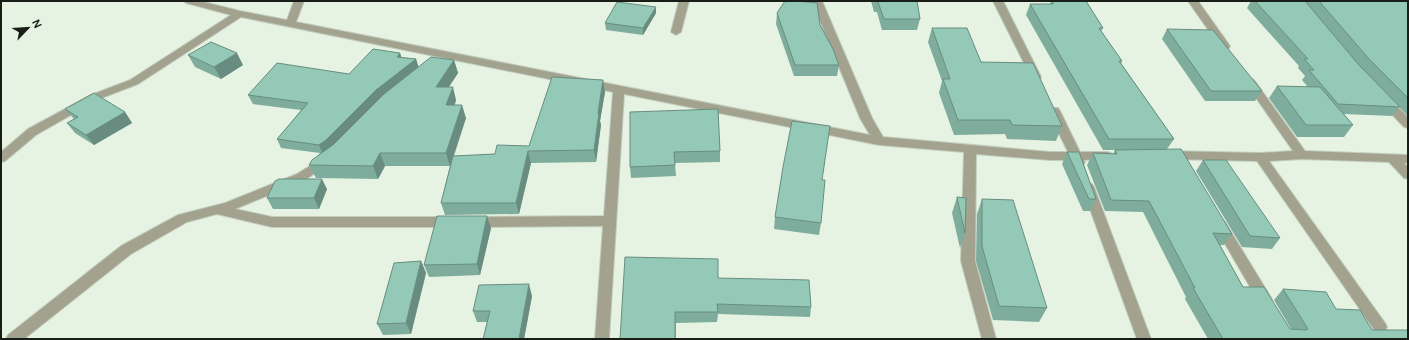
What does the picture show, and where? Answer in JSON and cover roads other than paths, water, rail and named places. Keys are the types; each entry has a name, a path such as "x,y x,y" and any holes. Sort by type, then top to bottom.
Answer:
{"street":[{"path":"189,1 239,14 879,141 1050,156 1116,156"},
{"path":"290,24 299,1"},
{"path":"676,32 684,1"},
{"path":"817,1 866,118 879,141"},
{"path":"998,1 1041,86"},
{"path":"1193,1 1229,52"},
{"path":"1,158 32,132 95,97 134,82 239,14"},
{"path":"433,65 445,55"},
{"path":"1243,71 1302,154"},
{"path":"602,339 619,90"},
{"path":"1378,93 1408,124"},
{"path":"1048,100 1077,156 1144,339"},
{"path":"1170,142 1186,169"},
{"path":"970,149 968,261 989,339"},
{"path":"13,339 126,250 183,218 228,206 300,177 335,153"},
{"path":"1155,156 1178,155 1260,157 1302,154 1408,159"},
{"path":"1260,157 1380,327"},
{"path":"1393,159 1408,175"},
{"path":"215,210 272,222 610,221"},
{"path":"1215,217 1272,312"}]}
